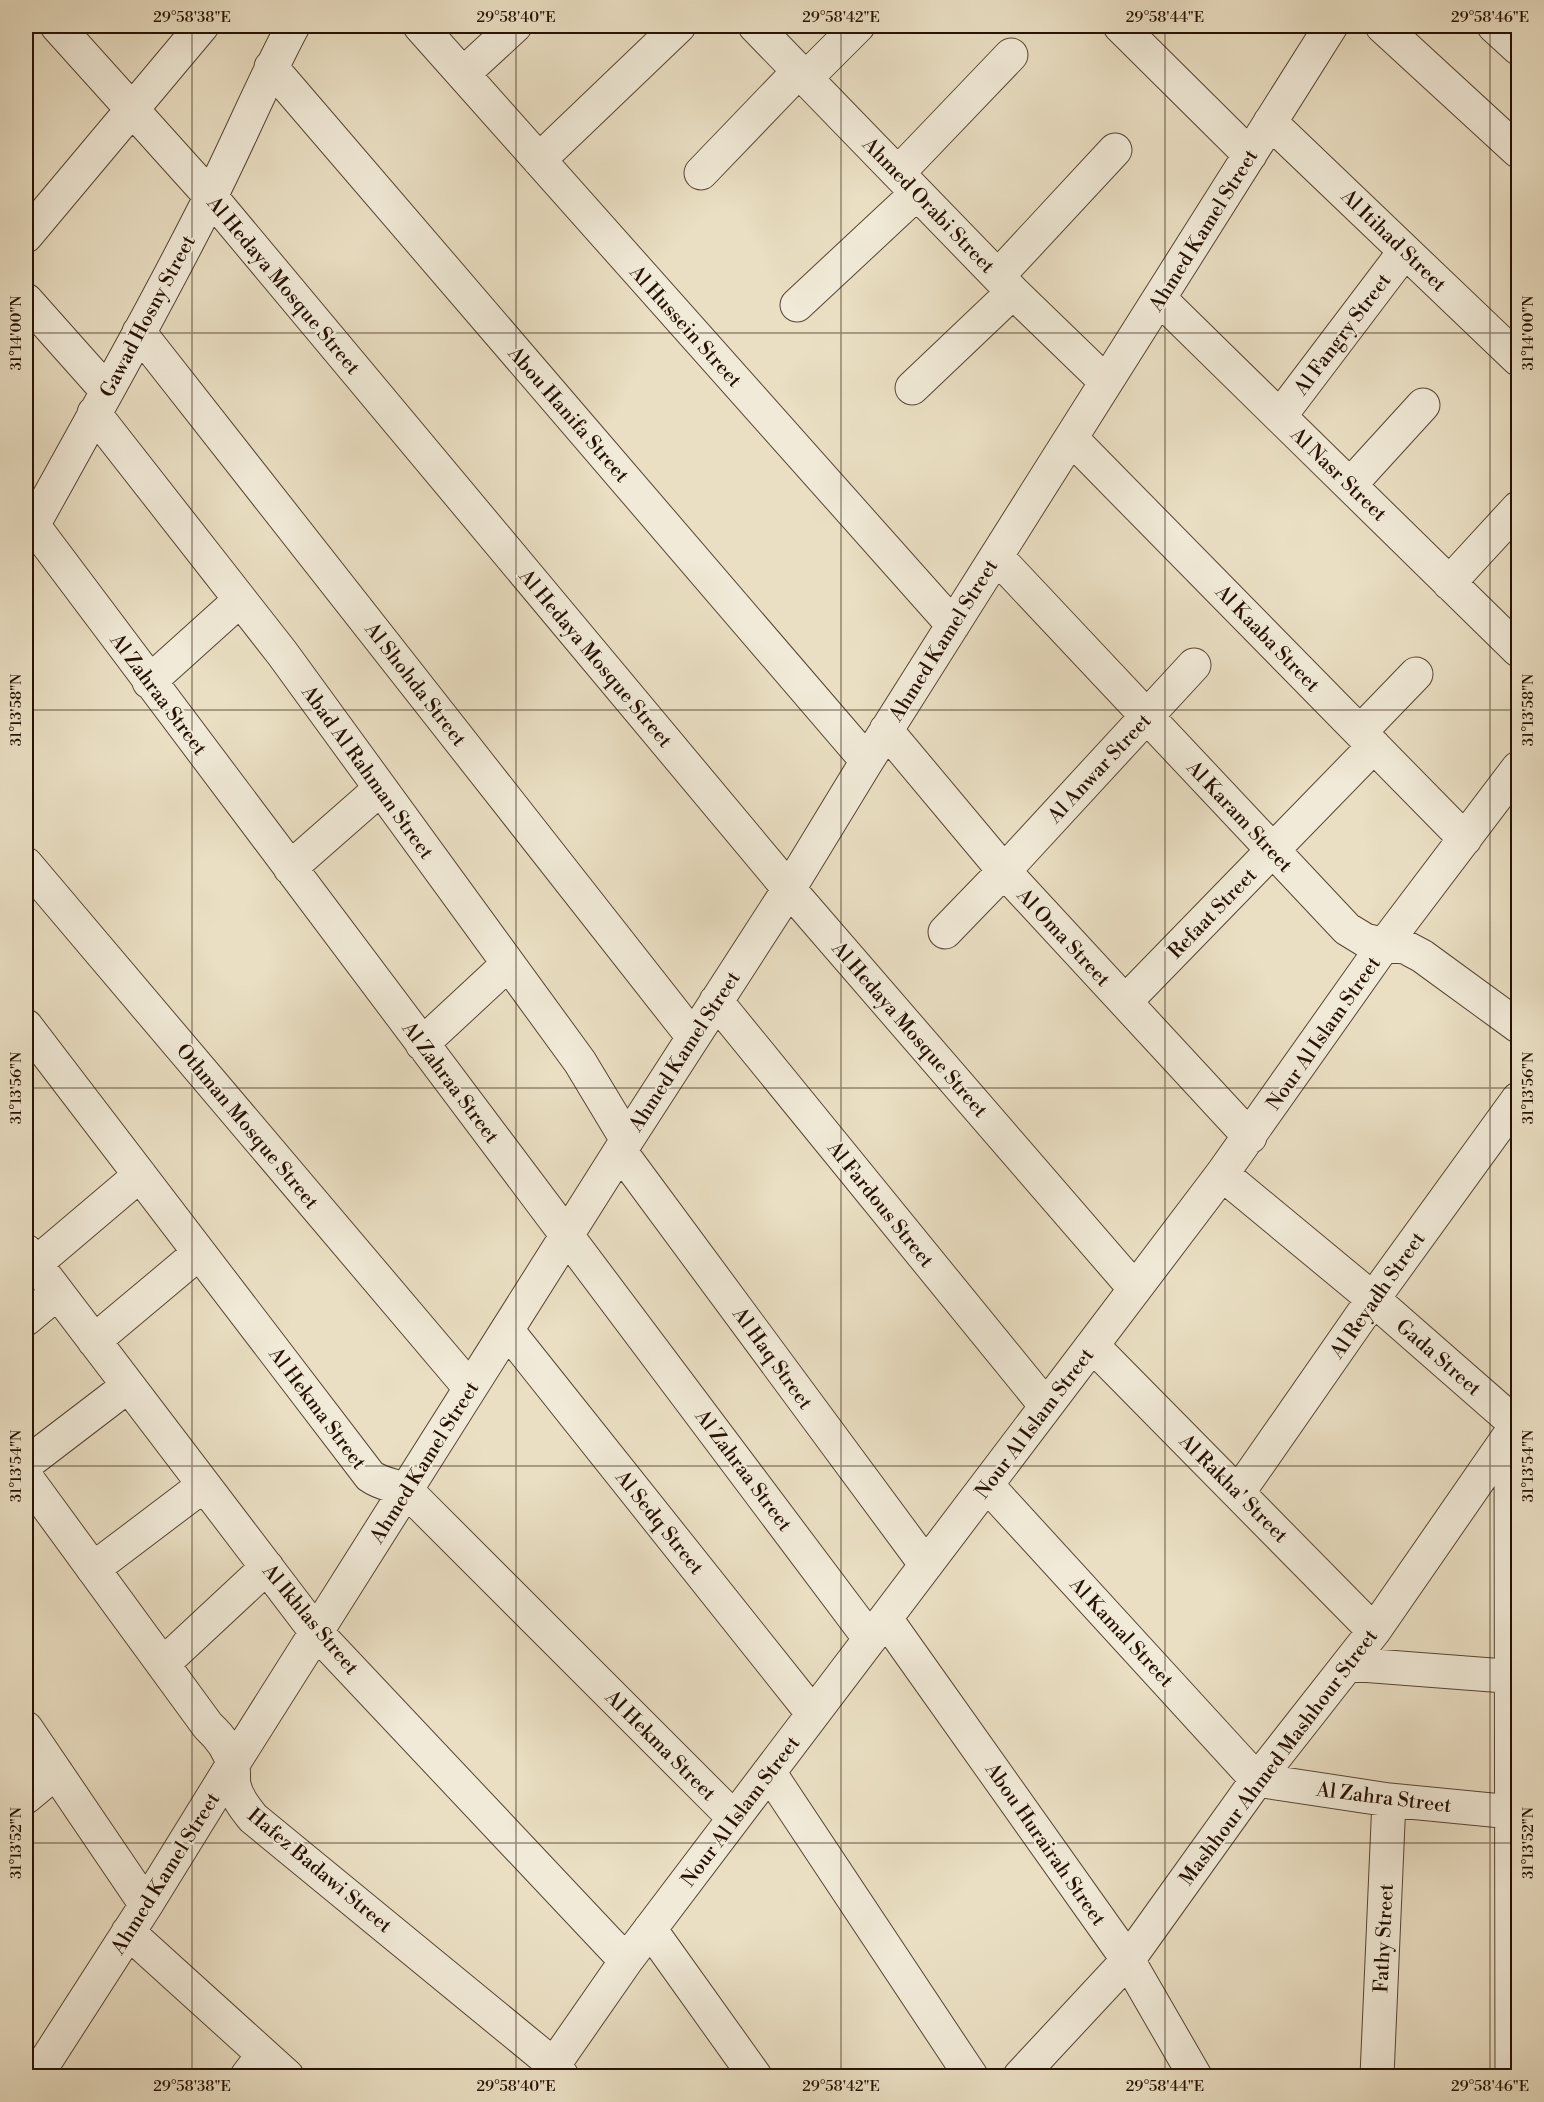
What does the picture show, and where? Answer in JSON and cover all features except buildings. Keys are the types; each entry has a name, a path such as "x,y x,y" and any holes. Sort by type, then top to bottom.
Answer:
{"street":[{"name":"Al Hedaya Mosque Street","path":"57,26 211,197 789,889 1136,1289"},
{"path":"26,236 202,26"},
{"name":"Gawad Hosny Street","path":"29,532 211,197 271,67 293,26"},
{"name":"Al Hussein Street","path":"420,26 953,625"},
{"path":"463,74 515,26"},
{"path":"539,160 679,26"},
{"name":"Ahmed Orabi Street","path":"755,26 1006,284 1106,382"},
{"path":"701,173 803,75 858,26"},
{"path":"1120,26 1250,155"},
{"name":"Ahmed Kamel Street","path":"36,2076 693,1036 789,889 886,730 1331,26"},
{"path":"1382,26 1518,151"},
{"path":"1494,26 1518,48"},
{"path":"797,305 907,183 1011,55"},
{"name":"Abou Hanifa Street","path":"271,67 867,761"},
{"name":"Al Itihad Street","path":"1270,122 1518,359"},
{"path":"912,388 1006,284 1115,150"},
{"name":"Al Fangry Street","path":"1280,416 1405,251"},
{"name":"Al Nasr Street","path":"1160,298 1518,650"},
{"name":"Abad Al Rahman Street","path":"26,300 240,600 282,652 580,1062 624,1145"},
{"name":"Al Shohda Street","path":"139,332 693,1036"},
{"path":"1350,485 1423,405"},
{"name":"Al Kaaba Street","path":"1071,438 1465,839"},
{"path":"1449,583 1518,508"},
{"name":"Al Zahraa Street","path":"29,532 149,682 567,1235 878,1629"},
{"name":"Al Karam Street","path":"996,557 1347,929 1365,940 1405,947 1422,956 1518,1026"},
{"path":"149,682 240,600"},
{"name":"Al Anwar Street","path":"945,932 1194,665"},
{"name":"Refaat Street","path":"1125,1002 1273,850 1367,739 1416,674"},
{"name":"Al Oma Street","path":"886,730 1004,871 1250,1137"},
{"name":"Nour Al Islam Street","path":"554,2073 626,1961 1250,1137 1384,945 1465,839 1515,781"},
{"path":"290,868 380,789"},
{"name":"Othman Mosque Street","path":"26,864 470,1388"},
{"path":"423,1044 508,964"},
{"name":"Al Fardous Street","path":"716,1001 1046,1406"},
{"name":"Al Hekma Street","path":"31,1044 140,1175 370,1476 380,1483 391,1484 406,1490 734,1818"},
{"name":"Al Reyadh Street","path":"1238,1492 1373,1299 1518,1099"},
{"name":"Al Haq Street","path":"624,1145 926,1564"},
{"name":"Gada Street","path":"1222,1174 1373,1299 1516,1428"},
{"path":"30,1258 140,1175"},
{"path":"94,1341 200,1253"},
{"name":"Al Ikhlas Street","path":"30,1258 316,1632 626,1961"},
{"path":"26,1319 57,1293"},
{"name":"Al Sedq Street","path":"507,1330 813,1714"},
{"name":"Al Rakha' Street","path":"1093,1346 1374,1631"},
{"path":"26,1464 128,1386"},
{"path":"1512,2076 1516,1428"},
{"name":"Mashhour Ahmed Mashhour Street","path":"1020,2076 1128,1960 1257,1780 1374,1631 1516,1428"},
{"name":"Hafez Badawi Street","path":"26,1477 208,1726 228,1749 233,1764 234,1784 241,1802 253,1818 554,2073"},
{"path":"93,1569 204,1485"},
{"name":"Al Kamal Street","path":"987,1485 1257,1780"},
{"path":"163,1664 267,1567"},
{"name":"Abou Hurairah Street","path":"878,1629 1128,1960 1195,2076"},
{"path":"1348,1664 1515,1676"},
{"path":"26,1728 146,1905"},
{"path":"769,1772 971,2076"},
{"path":"26,1797 56,1773"},
{"name":"Al Zahra Street","path":"1257,1780 1389,1800 1512,1812"},
{"name":"Fathy Street","path":"1377,2076 1389,1800"},
{"path":"650,1929 755,2076"},
{"path":"128,1932 255,2066 287,2076"}]}
